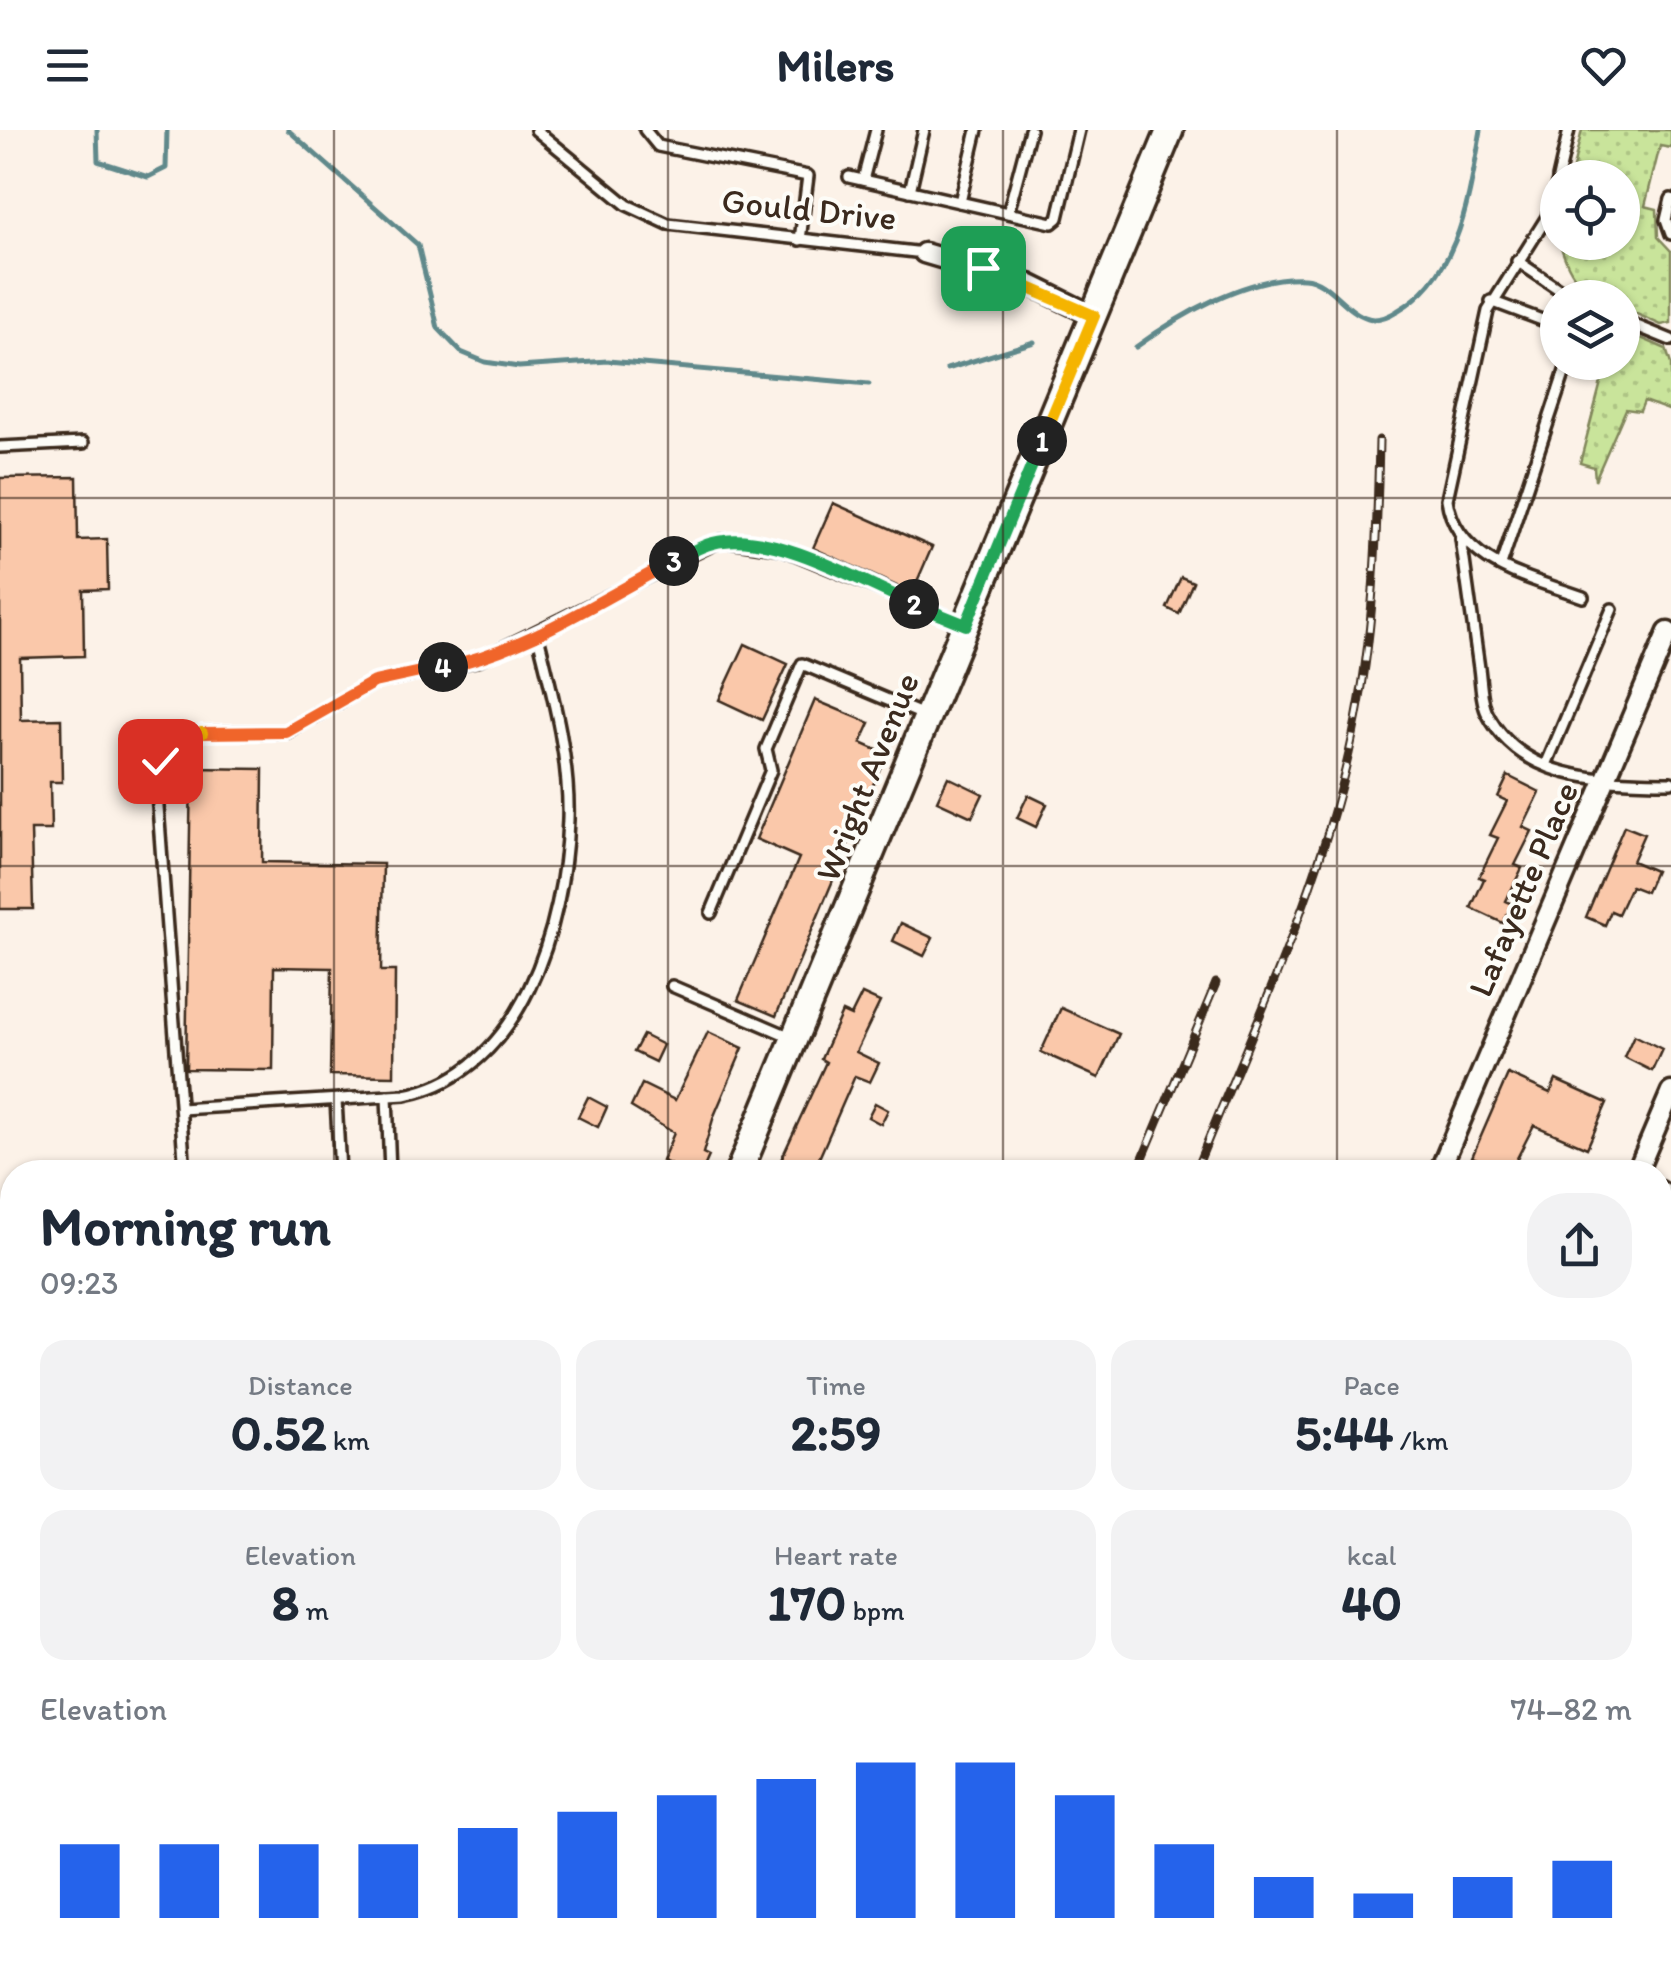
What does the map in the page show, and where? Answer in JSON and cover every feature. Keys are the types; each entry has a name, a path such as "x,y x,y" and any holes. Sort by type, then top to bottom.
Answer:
{"street":[{"name":"Wright Avenue","path":"744,1160 1170,130"},
{"name":"Gould Drive","path":"924,253 1029,284 1094,316"},
{"name":"Lafayette Place","path":"1444,1160 1668,638"},
{"path":"1642,1160 1671,1092"}],"lane":[{"name":"Gould Drive","path":"536,130 597,182 648,217 690,229 924,253"},
{"path":"645,130 658,146 808,176 800,240"},
{"path":"862,180 876,130"},
{"path":"910,191 924,130"},
{"path":"960,202 977,130"},
{"path":"1008,213 1030,130"},
{"path":"850,177 1056,221 1079,130"},
{"path":"1562,160 1569,130"},
{"path":"1671,199 1666,220 1671,234"},
{"path":"1540,228 1491,301 1449,479 1449,515 1461,539 1485,711 1506,740 1546,765 1604,781 1671,782"},
{"path":"1517,261 1545,280"},
{"path":"1491,301 1540,319"},
{"path":"1640,327 1671,340"},
{"path":"1501,565 1562,380"},
{"path":"0,447 83,443"},
{"path":"1461,539 1501,565 1583,597"},
{"path":"184,1160 157,793 168,744 184,735 211,732 286,732 374,682 476,660 722,540 783,549 966,625"},
{"path":"1546,765 1612,609"},
{"path":"180,1109 387,1096 437,1088 486,1052 517,1008 554,925 568,817 556,708 537,632"},
{"path":"710,914 771,770 766,749 802,664 929,718"},
{"path":"672,986 796,1038"},
{"path":"387,1096 390,1160"},
{"path":"336,1100 339,1160"}],"green space":[{"path":"1582,130 1671,130 1671,148 1660,146 1645,206 1657,209 1658,237 1671,251 1671,323 1661,325 1640,316 1640,280 1578,280 1568,266 1566,260 1640,260 1640,160 1575,160"},
{"path":"1640,338 1666,349 1671,364 1671,411 1644,401 1640,411 1626,409 1595,480 1594,467 1580,463 1602,380 1640,380"}],"building":[{"path":"77,477 78,540 107,539 108,589 83,590 84,656 20,658 21,720 61,719 62,782 50,782 51,830 31,830 33,909 0,909 0,478"},
{"path":"833,503 932,547 912,593 813,548"},
{"path":"1181,577 1193,582 1179,614 1167,608"},
{"path":"745,644 788,664 762,720 719,700"},
{"path":"815,700 870,723 861,743 886,754 776,1016 738,1000 799,858 756,839"},
{"path":"191,768 263,769 262,862 383,864 381,971 395,971 394,1076 330,1075 332,968 274,967 273,1070 186,1069"},
{"path":"1508,776 1540,792 1523,827 1532,831 1515,865 1522,868 1506,901 1512,904 1503,923 1471,908 1484,879 1479,877 1498,838 1490,835 1507,801 1498,797"},
{"path":"948,777 983,794 972,817 937,801"},
{"path":"1028,795 1047,804 1036,827 1017,818"},
{"path":"1624,826 1644,834 1632,861 1655,871 1646,892 1631,886 1618,914 1611,911 1605,925 1586,917"},
{"path":"901,923 933,938 924,956 893,941"},
{"path":"862,994 880,1002 856,1052 879,1063 870,1082 855,1076 818,1160 781,1160 826,1062 821,1059 842,1012 851,1016"},
{"path":"1061,1008 1119,1034 1099,1078 1041,1052"},
{"path":"708,1032 743,1048 714,1116 703,1153 709,1156 707,1160 662,1160 674,1133 631,1107 642,1084 675,1100"},
{"path":"643,1035 663,1045 655,1062 634,1052"},
{"path":"1634,1035 1662,1049 1652,1071 1624,1057"},
{"path":"1508,1074 1550,1093 1556,1080 1607,1103 1587,1148 1534,1125 1516,1160 1472,1157"},
{"path":"588,1097 607,1107 598,1127 578,1117"},
{"path":"875,1103 888,1110 881,1124 868,1117"}],"waterway":[{"path":"97,130 98,161 148,177 166,168 167,130"},
{"path":"288,130 418,245 438,328 461,352 485,362 519,367 608,361 869,384"},
{"path":"1136,347 1215,299 1282,279 1313,280 1368,318 1397,311 1418,296 1449,255 1466,207 1481,130"},
{"path":"947,369 1034,342"}],"railway":[{"path":"1200,1160 1284,957 1340,791 1360,698 1370,625 1379,440"},
{"path":"1142,1160 1216,983"}],"route":[{"path":"160,761 168,744 184,735 286,732 374,682 476,660 722,540 750,541 783,549 966,625 1094,316 1029,284 983,268"}]}
